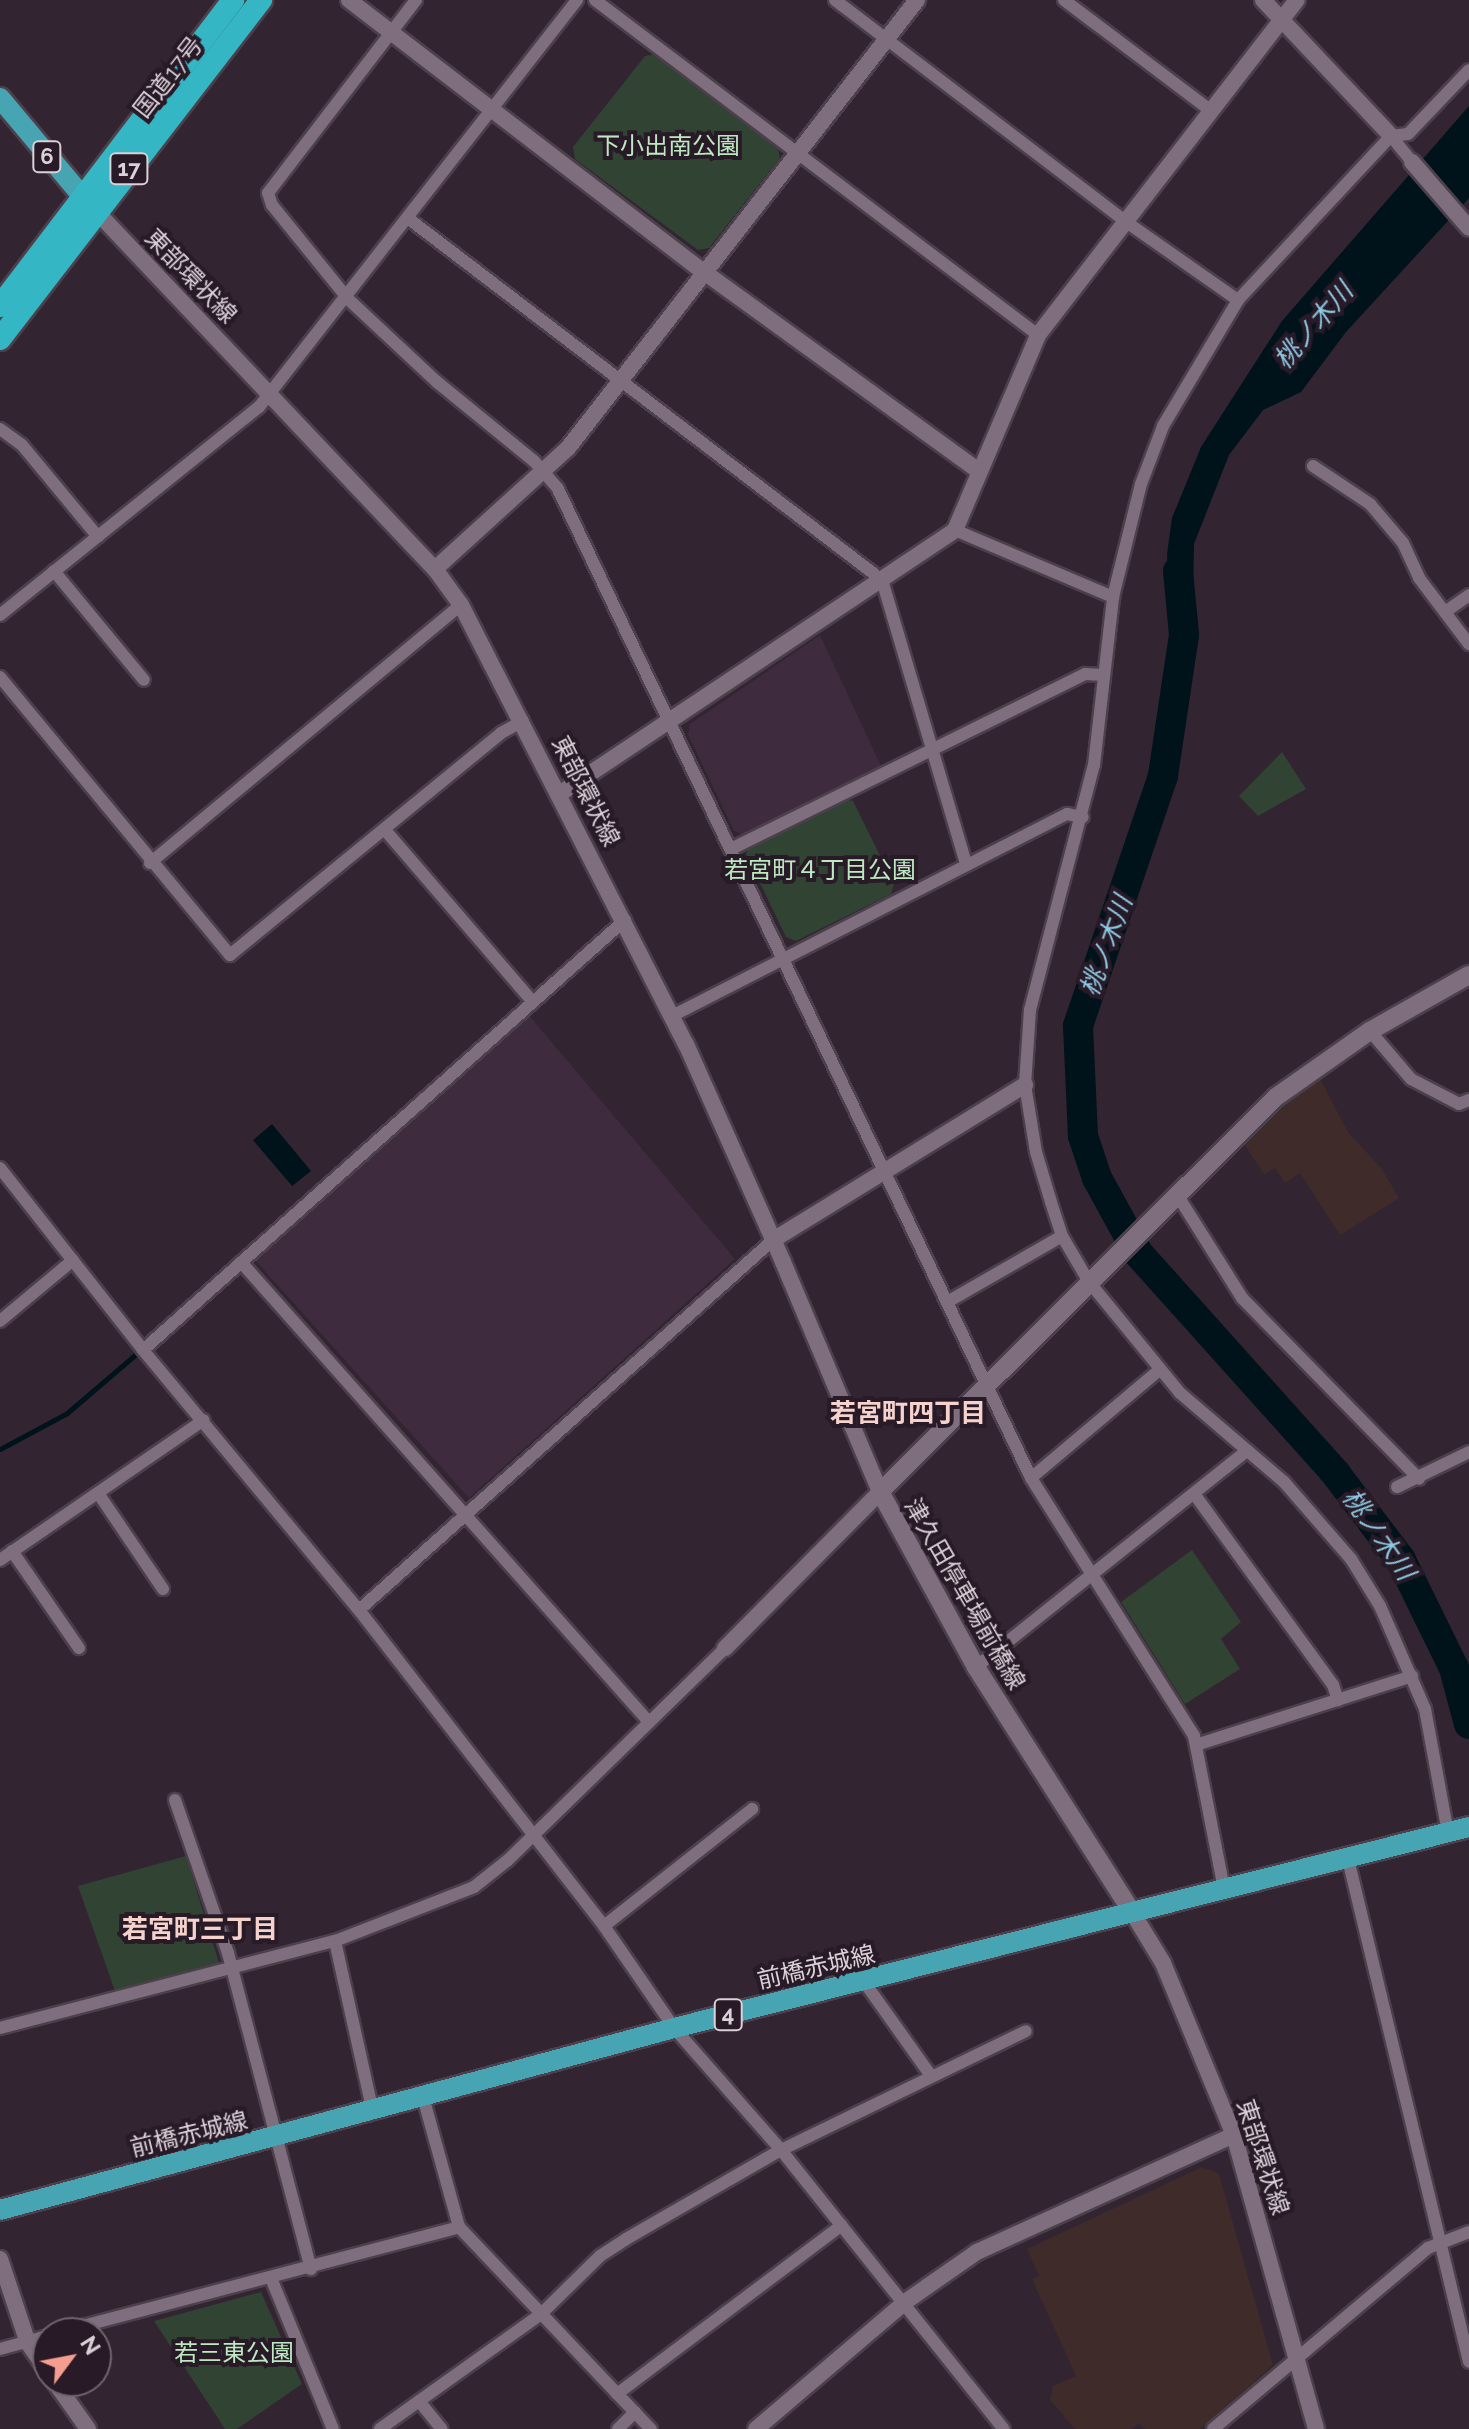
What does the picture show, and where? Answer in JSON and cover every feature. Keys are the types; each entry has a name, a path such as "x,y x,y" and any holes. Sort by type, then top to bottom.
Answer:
{"highway":[{"name":"国道17号","path":"0,339 89,205 233,0"},
{"name":"国道17号","path":"0,306 261,0"}],"main road":[{"name":"6","path":"0,98 89,205"},
{"path":"1170,1199 1276,1097 1370,1031 1469,975"},
{"name":"津久田停車場前橋線","path":"1132,1912 976,1667 880,1492 1170,1199"},
{"name":"前橋赤城線","path":"0,2210 277,2139 674,2028 865,1983 1459,1830"}],"street":[{"path":"349,0 704,272 979,471"},
{"path":"416,0 268,193 348,299 546,473 733,848 1031,1478 1190,1726 1224,1889"},
{"path":"0,615 259,407 348,299 577,0"},
{"path":"595,0 795,155 1038,335"},
{"path":"835,0 1125,221 1238,300"},
{"path":"435,569 546,473 917,0"},
{"path":"1064,0 1210,110"},
{"path":"1263,0 1391,136 1464,222"},
{"path":"561,793 672,723 955,530 1038,335 1297,0"},
{"path":"1459,1830 1425,1709 1380,1606 1351,1559 1284,1482 1158,1371 1089,1282 1062,1236 1036,1152 1025,1085 1030,1010 1083,817 1113,597 1141,484 1163,426 1238,300 1391,136 1408,134 1469,70"},
{"name":"東部環状線","path":"89,205 435,569 461,605 561,793 672,1016 773,1240 880,1492"},
{"path":"409,219 882,580 966,864"},
{"path":"0,429 22,445 98,537"},
{"path":"1313,466 1370,504 1403,543 1419,578 1469,644"},
{"path":"955,530 1113,597"},
{"path":"54,571 144,680"},
{"path":"1445,612 1469,595"},
{"path":"150,863 461,605"},
{"path":"733,848 1085,674 1104,675"},
{"path":"0,677 150,863 230,955 501,733 523,721"},
{"path":"672,1016 1067,814 1083,817"},
{"path":"385,830 532,1001"},
{"path":"143,1350 625,920"},
{"path":"1370,1031 1411,1079 1459,1104 1469,1100"},
{"path":"359,1610 773,1240 886,1167 1025,1085"},
{"path":"0,1168 143,1350 359,1610 604,1926 674,2028 781,2150 1004,2429"},
{"path":"1170,1199 1242,1298 1419,1479"},
{"path":"949,1301 1062,1236"},
{"path":"0,1321 73,1260"},
{"path":"241,1262 649,1722"},
{"path":"1031,1478 1158,1371"},
{"path":"0,1560 204,1420"},
{"path":"976,1667 1093,1577 1247,1451"},
{"path":"1397,1487 1419,1479 1469,1452"},
{"path":"0,2028 335,1941 474,1887 533,1836 880,1492"},
{"path":"98,1493 163,1589"},
{"path":"1195,1495 1333,1685 1338,1700"},
{"path":"12,1551 79,1648"},
{"path":"1196,1745 1412,1676"},
{"path":"175,1800 232,1967 311,2269"},
{"path":"604,1926 752,1809"},
{"path":"1348,1859 1469,2362"},
{"name":"東部環状線","path":"1132,1912 1163,1963 1234,2135 1316,2429"},
{"path":"335,1941 373,2112"},
{"path":"865,1983 931,2076"},
{"path":"380,2429 540,2315 612,2248 781,2150 1026,2031"},
{"path":"423,2097 459,2227 651,2429"},
{"path":"756,2429 905,2302 991,2244 1234,2135"},
{"path":"617,2394 842,2225"},
{"path":"112,2319 311,2269 459,2227"},
{"path":"1213,2429 1440,2239 1469,2232"},
{"path":"0,2259 32,2349"},
{"path":"271,2278 333,2429"},
{"path":"0,2349 32,2342"},
{"path":"65,2397 88,2429"},
{"path":"419,2401 442,2429"},
{"path":"618,2429 635,2412"}],"shaded area":[{"path":"820,635 882,768 743,835 734,831 688,735 690,724"},
{"path":"527,1013 735,1259 469,1498 253,1258"},
{"path":"1318,1075 1348,1132 1382,1169 1399,1198 1340,1235 1300,1173 1285,1183 1275,1168 1264,1174 1242,1141 1281,1101"},
{"path":"1202,2167 1219,2174 1273,2365 1200,2429 1145,2429 1139,2423 1132,2429 1075,2429 1050,2400 1053,2386 1076,2376 1032,2279 1039,2276 1027,2249"}],"green space":[{"name":"下小出南公園","path":"656,54 778,149 780,158 709,248 698,250 575,159 573,147 645,56"},
{"path":"1282,752 1306,789 1258,816 1239,796"},
{"name":"若宮町４丁目公園","path":"843,799 853,801 894,884 891,894 796,941 786,937 746,854 750,845"},
{"path":"1192,1550 1241,1622 1221,1639 1240,1669 1185,1704 1121,1602"},
{"path":"186,1856 220,1966 115,1991 78,1886"},
{"name":"若三東公園","path":"261,2292 302,2384 237,2429 225,2429 154,2321"}],"water":[{"path":"1469,106 1469,198 1346,332 1301,392 1263,410 1229,455 1194,544 1192,638 1168,574 1167,554 1172,518 1201,447 1282,321"},
{"path":"272,1124 311,1171 292,1186 253,1140"}],"waterway":[{"name":"桃ノ木川","path":"1178,571 1184,635 1163,776 1078,1026 1083,1136 1097,1178 1138,1253 1336,1474 1401,1560 1454,1668 1469,1724"},
{"path":"0,1449 67,1413 136,1354"}],"district":[{"name":"若宮町四丁目","path":"908,1414"},
{"name":"若宮町三丁目","path":"200,1930"}]}
